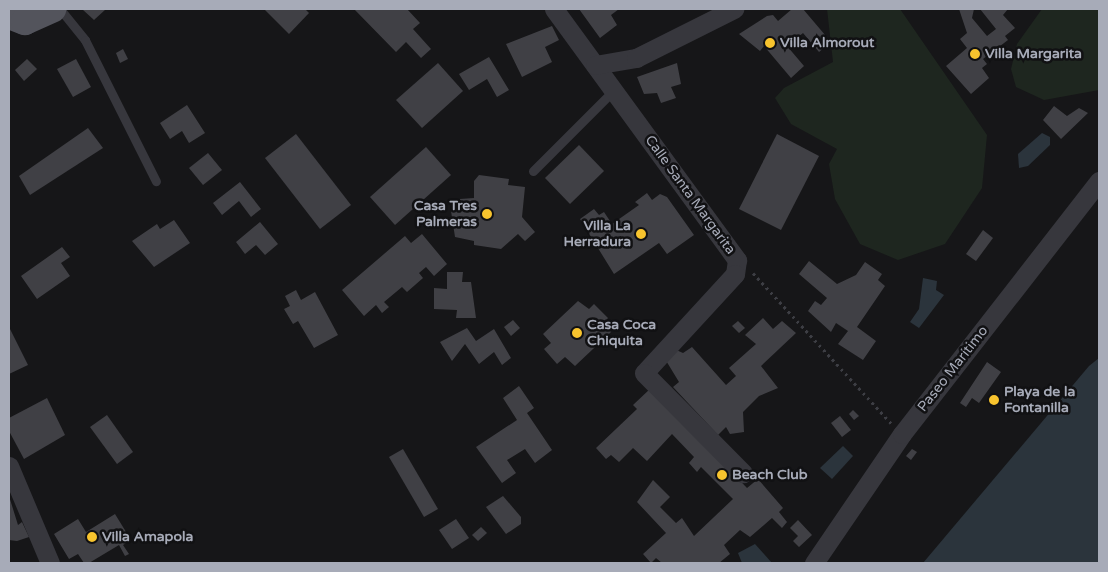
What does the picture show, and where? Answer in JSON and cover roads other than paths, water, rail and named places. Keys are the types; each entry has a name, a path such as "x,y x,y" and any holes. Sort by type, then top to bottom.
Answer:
{"main road":[{"path":"12,16 37,19 52,9"}],"street":[{"name":"Calle Santa Margarita","path":"554,9 737,260 736,274 644,372 744,473"},
{"path":"595,65 636,58 734,9"},
{"name":"Paseo Marítimo","path":"814,563 902,434 1099,181"},
{"path":"9,466 50,563"}],"lane":[{"path":"60,9 85,40 156,181"},
{"path":"533,170 614,90"}],"place":[{"name":"Villa Almorout","path":"770,43"},
{"name":"Villa Margarita","path":"975,54"},
{"name":"Casa Tres Palmeras","path":"487,214"},
{"name":"Villa La Herradura","path":"641,234"},
{"name":"Casa Coca Chiquita","path":"577,333"},
{"name":"Playa de la Fontanilla","path":"994,400"},
{"name":"Beach Club","path":"722,475"},
{"name":"Villa Amapola","path":"92,537"}]}
